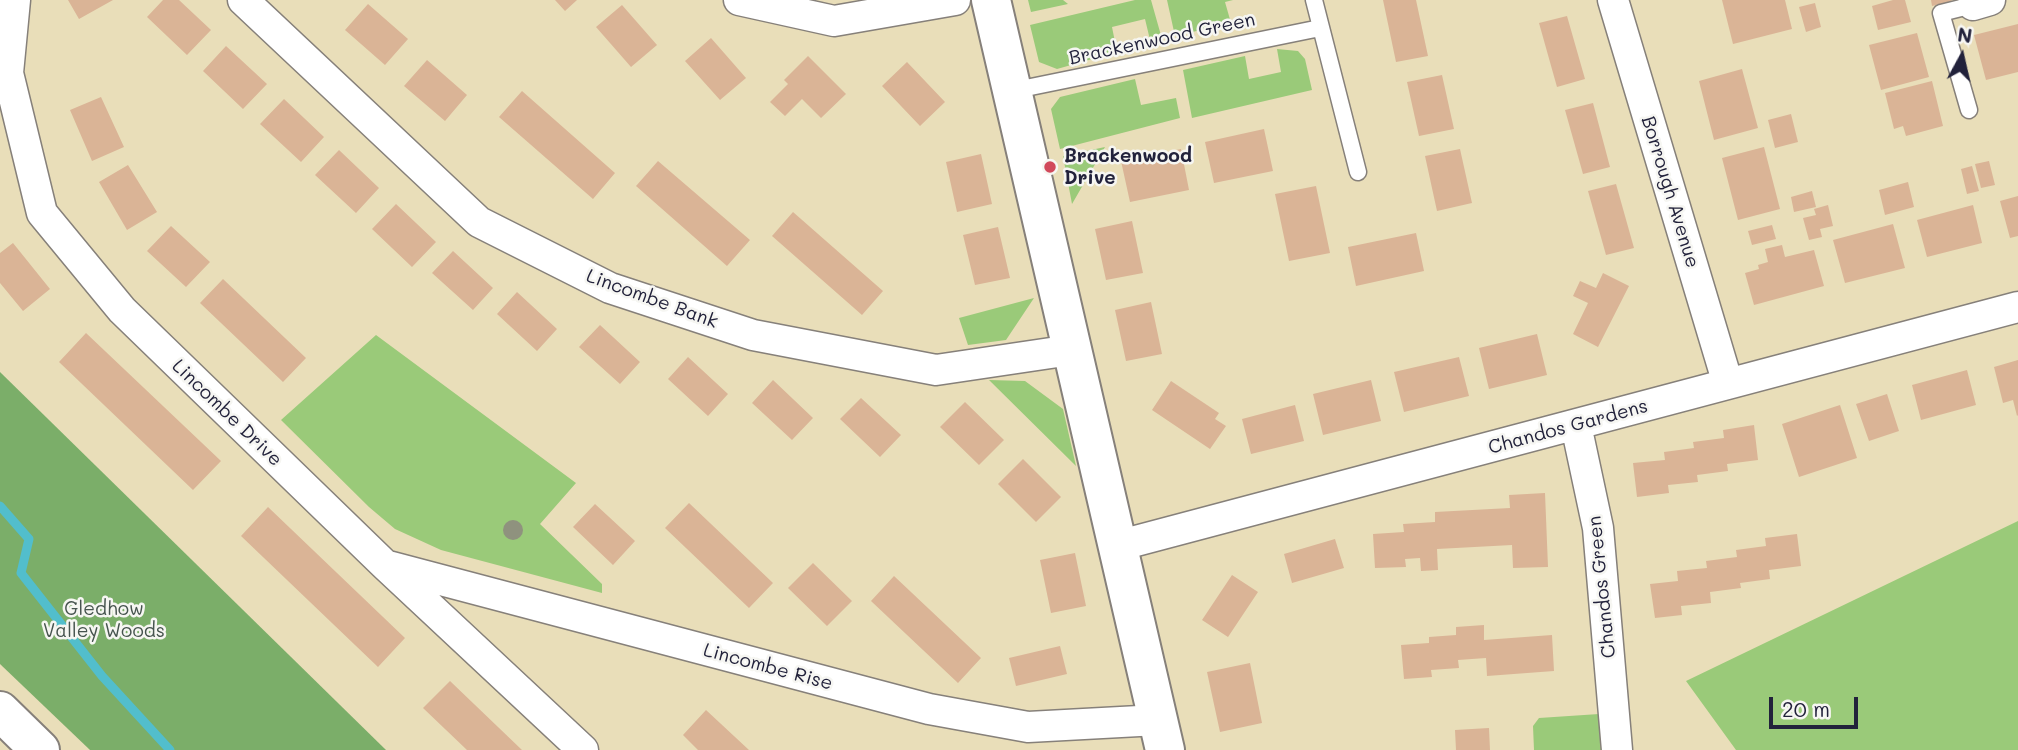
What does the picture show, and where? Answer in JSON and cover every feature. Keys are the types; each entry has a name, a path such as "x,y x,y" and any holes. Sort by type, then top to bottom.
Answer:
{"street":[{"name":"Lincombe Drive","path":"15,0 8,73 42,213 122,310 385,565 583,750"},
{"name":"Lincombe Bank","path":"243,0 479,222 610,288 753,335 936,370 1070,350"},
{"path":"739,0 834,21 955,0"},
{"path":"991,0 1161,735"},
{"name":"Borrough Avenue","path":"1613,0 1728,384"},
{"name":"Chandos Gardens","path":"1117,546 2018,307"},
{"name":"Chandos Green","path":"1576,425 1598,528 1617,750"},
{"name":"Lincombe Rise","path":"385,565 929,709 1028,727 1161,735"},
{"path":"0,711 40,750"}],"lane":[{"path":"1314,0 1358,173"},
{"path":"1969,110 1941,13 1982,2"},
{"name":"Brackenwood Green","path":"1011,91 1320,28"}],"green space":[{"path":"1028,0 1063,0 1068,4 1031,12"},
{"path":"1135,0 1151,0 1162,39 1151,44 1145,19 1112,27 1117,52 1057,69 1039,62 1030,25"},
{"path":"1167,0 1233,0 1225,2 1231,23 1175,36"},
{"path":"1277,49 1298,51 1305,59 1312,90 1192,118 1183,70 1245,56 1249,79 1281,72"},
{"path":"1135,79 1141,105 1176,98 1180,118 1060,149 1051,109 1060,97"},
{"path":"1105,147 1072,204 1063,156"},
{"path":"1034,298 1006,340 968,345 959,318"},
{"path":"376,335 576,483 540,524 602,584 602,593 441,550 395,529 281,420"},
{"name":"Gledhow Valley Woods","path":"0,372 386,750 90,750 0,664"},
{"path":"989,380 1025,381 1063,409 1076,466"},
{"path":"2018,521 2018,750 1736,750 1686,681"},
{"path":"1599,714 1601,750 1534,750 1533,726 1539,718"}],"building":[{"path":"68,0 113,0 79,19"},
{"path":"163,0 179,0 211,30 187,55 147,17"},
{"path":"555,0 577,0 565,11"},
{"path":"1383,0 1416,0 1428,56 1396,62"},
{"path":"1722,0 1785,0 1792,29 1733,44"},
{"path":"1893,0 1905,0 1911,22 1878,30 1872,6"},
{"path":"1931,0 1951,0 1952,1 1932,6"},
{"path":"1815,3 1821,27 1806,32 1799,7"},
{"path":"368,4 408,39 385,65 345,30"},
{"path":"622,5 657,45 631,67 596,27"},
{"path":"1567,16 1585,79 1557,87 1539,23"},
{"path":"2018,24 2018,72 1986,80 1974,35"},
{"path":"1917,33 1929,77 1881,90 1869,45"},
{"path":"711,38 746,78 720,100 685,61"},
{"path":"226,46 267,84 243,109 203,71"},
{"path":"808,56 846,94 821,118 802,99 785,116 770,102 788,84 784,80"},
{"path":"427,60 467,95 445,121 404,86"},
{"path":"907,62 945,102 920,126 882,86"},
{"path":"1742,69 1758,128 1714,140 1699,81"},
{"path":"1442,75 1454,129 1419,136 1407,82"},
{"path":"1932,81 1943,126 1906,136 1903,126 1894,129 1885,93"},
{"path":"522,91 615,173 593,199 499,117"},
{"path":"101,97 124,147 92,161 70,110"},
{"path":"284,99 324,137 301,162 260,124"},
{"path":"1593,103 1610,167 1583,174 1565,110"},
{"path":"1791,114 1798,142 1775,148 1768,120"},
{"path":"1264,129 1273,171 1214,183 1205,142"},
{"path":"1764,147 1780,209 1738,220 1722,158"},
{"path":"1181,149 1189,190 1130,202 1121,161"},
{"path":"1460,149 1472,203 1437,211 1425,156"},
{"path":"339,150 379,188 356,213 315,175"},
{"path":"981,154 992,204 957,212 946,162"},
{"path":"658,161 750,240 727,266 636,186"},
{"path":"1989,161 1995,185 1981,188 1975,164"},
{"path":"128,165 157,212 127,230 99,182"},
{"path":"1972,166 1979,191 1967,194 1961,169"},
{"path":"1908,182 1914,207 1885,215 1879,190"},
{"path":"1616,184 1634,248 1606,255 1588,191"},
{"path":"1316,186 1330,253 1289,261 1275,194"},
{"path":"1812,191 1816,207 1794,212 1791,197"},
{"path":"2018,196 2018,236 2010,238 2000,201"},
{"path":"396,204 436,242 412,267 372,229"},
{"path":"1828,205 1833,226 1820,229 1822,237 1809,240 1803,218 1816,215 1814,209"},
{"path":"1973,205 1982,243 1927,257 1917,220"},
{"path":"793,212 883,291 862,315 772,236"},
{"path":"1132,221 1143,273 1106,280 1095,229"},
{"path":"1893,224 1905,268 1845,283 1833,240"},
{"path":"1772,225 1776,239 1752,245 1748,231"},
{"path":"171,226 210,262 186,287 147,251"},
{"path":"998,227 1010,278 975,285 963,235"},
{"path":"1416,233 1424,271 1356,286 1348,247"},
{"path":"13,243 50,289 23,311 0,283 0,253"},
{"path":"1782,245 1785,257 1814,250 1824,286 1754,305 1745,273 1759,269 1758,265 1768,262 1765,249"},
{"path":"453,251 493,288 473,310 432,273"},
{"path":"1603,273 1629,286 1598,347 1573,334 1588,303 1573,296 1580,281 1596,288"},
{"path":"223,279 306,358 283,382 200,303"},
{"path":"517,292 557,329 537,351 497,314"},
{"path":"1151,302 1162,354 1126,361 1115,310"},
{"path":"600,325 640,362 620,384 579,347"},
{"path":"86,333 221,461 193,490 59,362"},
{"path":"1537,334 1547,375 1489,389 1479,348"},
{"path":"688,357 728,394 708,416 668,379"},
{"path":"1459,357 1469,396 1404,412 1394,372"},
{"path":"2018,360 2017,416 2013,400 2003,403 1994,367"},
{"path":"1967,370 1976,405 1921,420 1912,385"},
{"path":"773,380 813,418 792,440 752,403"},
{"path":"1371,380 1381,421 1323,435 1313,394"},
{"path":"1171,381 1219,413 1215,419 1226,426 1210,449 1152,410"},
{"path":"1887,394 1899,431 1869,441 1856,404"},
{"path":"861,398 901,435 880,457 840,419"},
{"path":"965,402 1004,440 979,465 940,427"},
{"path":"1295,405 1304,441 1251,454 1242,419"},
{"path":"1840,405 1857,458 1799,477 1782,424"},
{"path":"1754,425 1758,460 1727,464 1728,471 1697,475 1698,482 1668,485 1669,493 1637,497 1633,463 1665,460 1664,452 1694,448 1693,442 1724,438 1723,430"},
{"path":"1023,459 1061,497 1036,522 998,484"},
{"path":"1545,493 1548,567 1513,568 1512,545 1437,549 1438,570 1421,571 1420,558 1405,559 1406,567 1375,568 1373,534 1404,532 1403,524 1435,522 1435,512 1510,508 1509,495"},
{"path":"689,503 773,583 749,608 665,528"},
{"path":"595,504 635,541 613,565 573,527"},
{"path":"268,507 405,638 378,667 241,536"},
{"path":"1797,534 1801,566 1769,570 1770,579 1740,583 1741,588 1710,592 1711,603 1681,606 1682,615 1655,618 1650,584 1678,581 1677,571 1707,568 1706,561 1737,557 1736,550 1766,546 1765,538"},
{"path":"1335,539 1344,568 1292,583 1284,554"},
{"path":"1075,553 1086,606 1051,613 1040,560"},
{"path":"813,563 852,601 827,626 788,588"},
{"path":"1232,575 1258,592 1228,637 1202,620"},
{"path":"894,576 981,658 958,683 871,601"},
{"path":"1484,625 1484,640 1552,635 1554,671 1487,676 1486,658 1458,660 1459,668 1431,670 1432,677 1404,679 1401,645 1429,643 1429,637 1456,635 1456,627"},
{"path":"1060,646 1067,674 1016,686 1009,658"},
{"path":"1250,663 1262,723 1220,732 1207,672"},
{"path":"450,681 522,750 467,750 423,708"},
{"path":"706,710 749,750 698,750 683,735"},
{"path":"1489,728 1490,750 1456,750 1455,730"}],"waterway":[{"path":"0,506 29,539 21,573 102,676 170,750"}],"place":[{"name":"Brackenwood Drive","path":"1050,167"}]}
